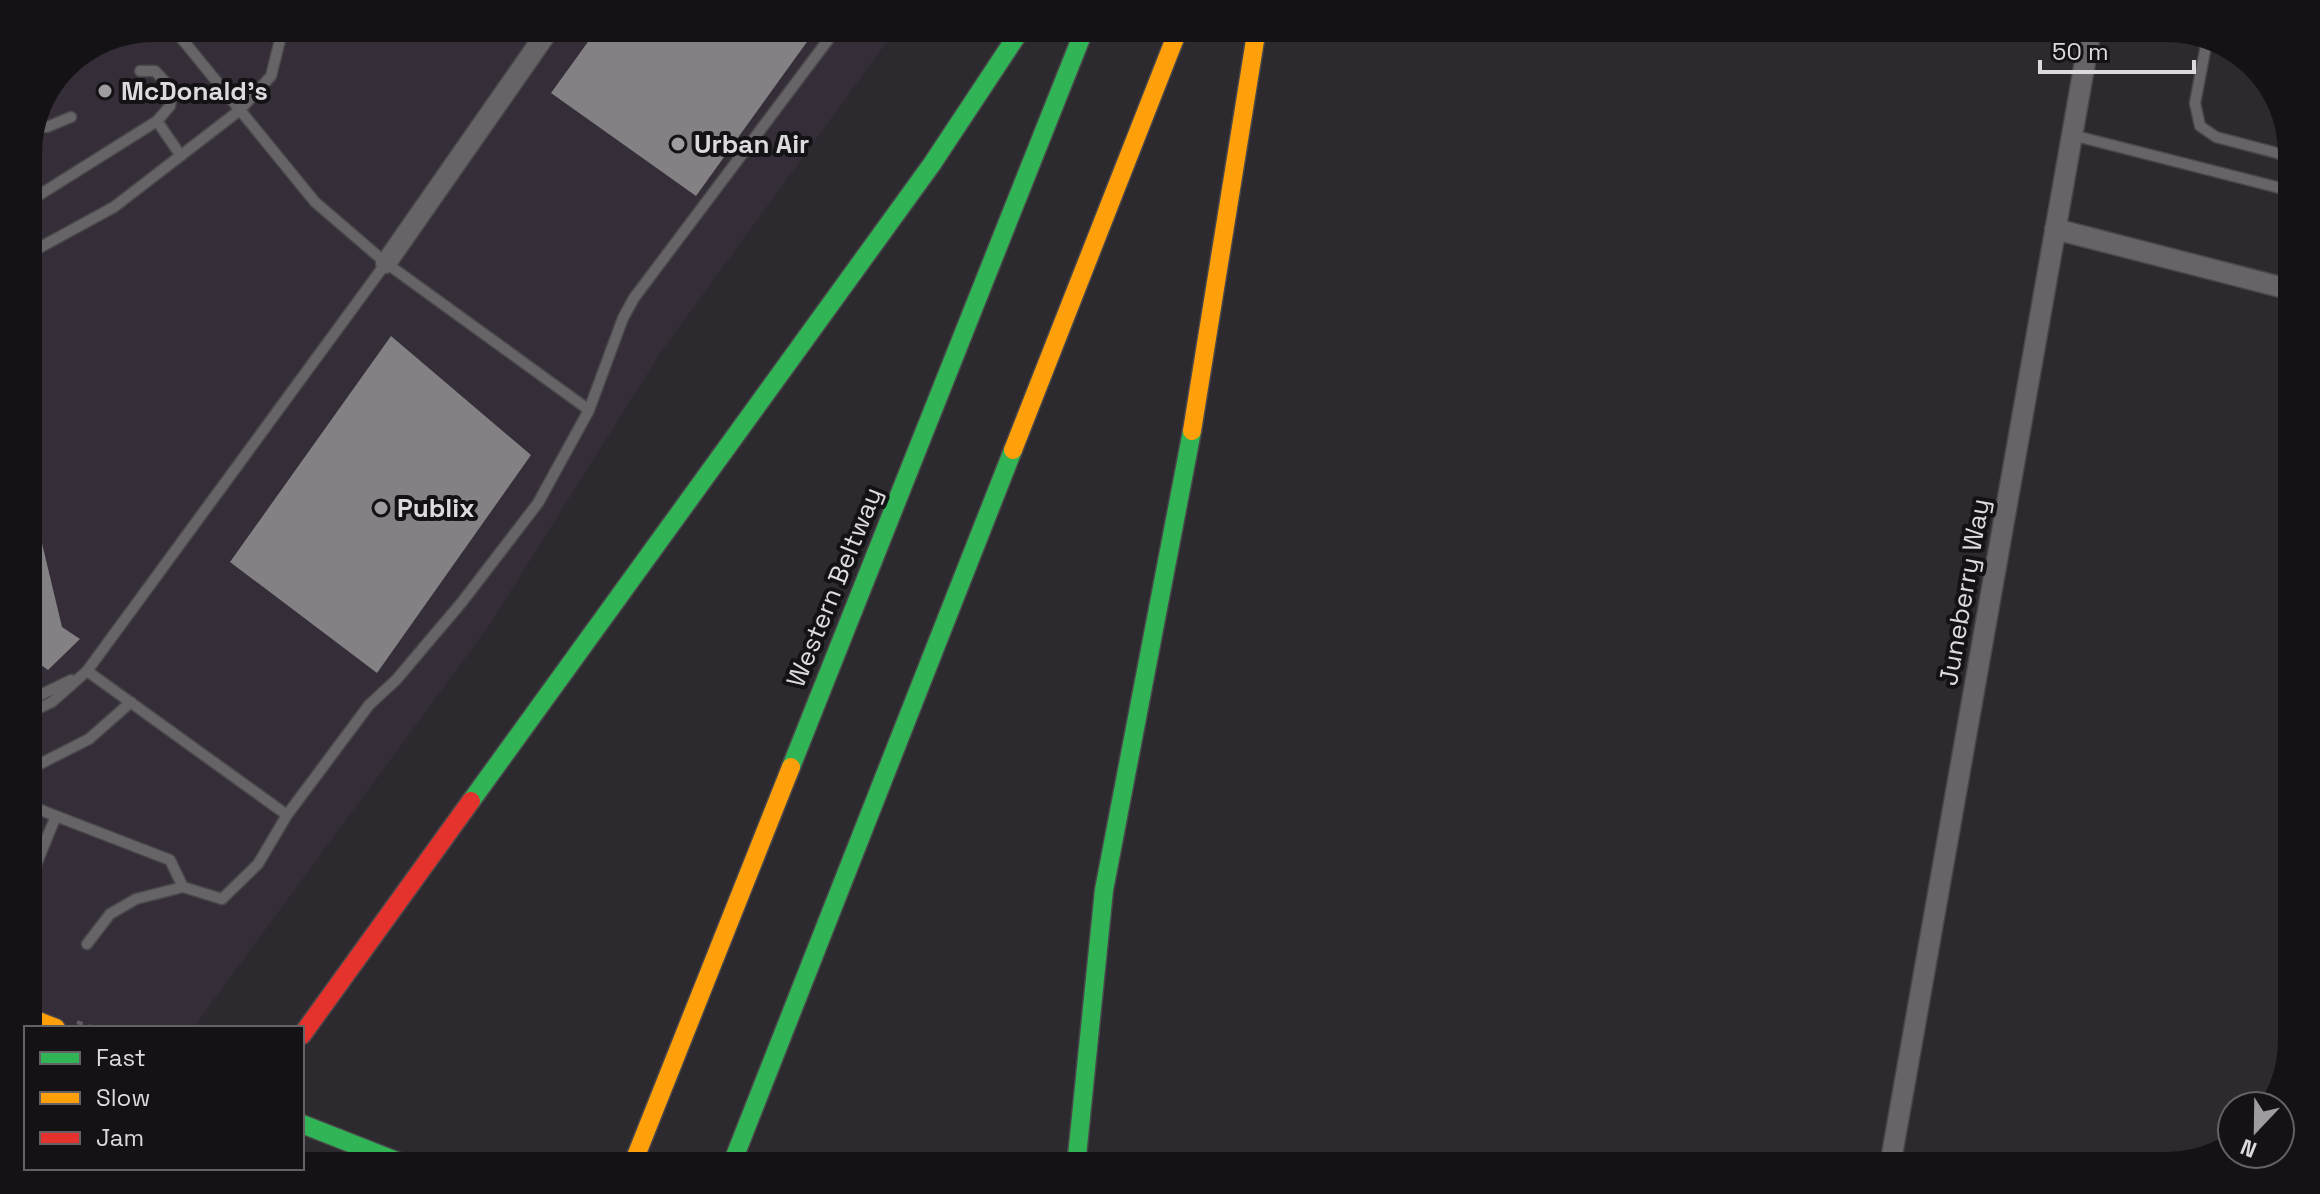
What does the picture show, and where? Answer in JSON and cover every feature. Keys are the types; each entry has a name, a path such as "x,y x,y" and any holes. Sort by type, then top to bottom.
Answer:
{"main road":[{"path":"304,1032 923,177 1013,42"},
{"name":"Western Beltway","path":"638,1152 1079,42"},
{"path":"737,1152 1173,42"},
{"path":"1077,1152 1104,890 1200,388 1255,42"},
{"path":"304,1125 373,1152"}],"street":[{"path":"386,263 540,42"},
{"name":"Juneberry Way","path":"1892,1152 2088,42"},
{"path":"2055,229 2278,286"}],"lane":[{"path":"184,42 315,202 386,263 589,410"},
{"path":"42,246 114,207 240,110 271,76 280,42"},
{"path":"87,944 110,914 136,899 183,887 222,899 258,864 287,815 369,705 396,680 462,602 538,503 589,410 623,318 634,298 826,42"},
{"path":"2203,49 2196,98 2200,126 2216,137 2278,153"},
{"path":"42,193 157,121 170,106 172,89 155,71 140,71"},
{"path":"45,127 71,117"},
{"path":"157,121 181,156"},
{"path":"2072,135 2278,187"},
{"path":"42,707 52,702 87,671 386,263"},
{"path":"42,694 87,671"},
{"path":"87,671 287,815"},
{"path":"42,763 89,739 131,702"},
{"path":"42,810 170,860 183,887"},
{"path":"42,850 56,816"}],"shaded area":[{"path":"153,42 887,42 661,352 488,627 194,1026 42,1026 42,146 50,111 61,91 91,61 111,50"}],"building":[{"name":"Urban Air","path":"588,42 807,42 696,196 551,93"},
{"name":"Publix","path":"391,336 531,455 377,673 230,562"},
{"path":"42,543 62,627 80,639 48,670 42,666"}],"traffic: fast":[{"path":"471,801 932,164 1013,42"},
{"path":"791,767 1079,42"},
{"path":"1077,1152 1104,890 1192,431"},
{"path":"737,1152 1013,450"},
{"path":"304,1125 373,1152"}],"traffic: slow":[{"path":"1013,450 1173,42"},
{"path":"1192,431 1255,42"},
{"path":"638,1152 791,767"},
{"path":"42,1022 51,1026"}],"traffic: jam":[{"path":"304,1032 471,801"}],"place":[{"name":"McDonald's","path":"105,91"},
{"name":"Urban Air","path":"678,144"},
{"name":"Publix","path":"381,508"}]}
